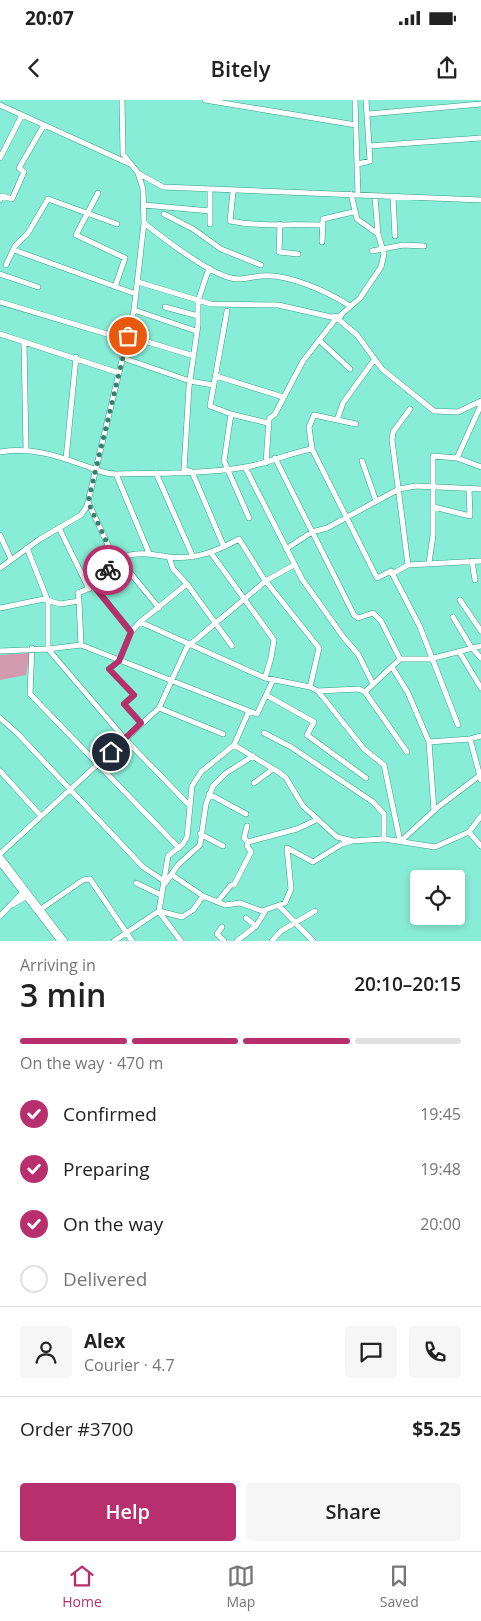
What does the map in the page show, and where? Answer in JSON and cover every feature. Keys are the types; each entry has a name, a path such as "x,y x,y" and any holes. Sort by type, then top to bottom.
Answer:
{"street":[{"path":"0,568 27,548 81,515 88,502 134,310 144,223 144,205 138,173 123,154 122,100"},
{"path":"205,100 356,125"},
{"path":"355,100 360,195"},
{"path":"358,164 370,161 366,100"},
{"path":"368,114 481,104"},
{"path":"0,105 133,165"},
{"path":"0,158 22,115"},
{"path":"0,200 2,196 12,199 24,172 19,168 44,125"},
{"path":"369,146 481,138"},
{"path":"138,173 163,187 233,192 351,194 375,197 481,200"},
{"path":"210,189 210,224"},
{"path":"233,192 230,220 271,226 280,224 322,225"},
{"path":"98,193 76,235 125,258 115,287"},
{"path":"351,194 353,212 357,218 378,234"},
{"path":"266,463 268,423 303,361 334,321 360,298 381,267 383,248 378,234 375,197"},
{"path":"393,197 395,236"},
{"path":"6,265 48,199 117,224"},
{"path":"144,205 210,211"},
{"path":"322,242 323,219 353,212"},
{"path":"164,214 193,229 221,249 261,265"},
{"path":"144,223 179,249 210,268 234,279 252,279 260,276 304,283 350,306"},
{"path":"280,224 279,252 298,254"},
{"path":"372,250 403,245 424,246"},
{"path":"14,250 136,294"},
{"path":"210,268 198,301 184,468 192,472 224,547"},
{"path":"0,274 38,287"},
{"path":"138,282 211,304 278,305 331,317 340,317 357,335 374,360 396,382 434,411 458,412 481,403"},
{"path":"0,302 194,356"},
{"path":"166,307 198,316"},
{"path":"134,310 196,331"},
{"path":"227,311 210,406 231,414 268,423"},
{"path":"0,334 76,357 120,373"},
{"path":"319,340 350,369"},
{"path":"24,342 26,450"},
{"path":"66,459 76,357"},
{"path":"123,358 190,381 213,386"},
{"path":"337,420 343,403 374,360"},
{"path":"216,376 283,397"},
{"path":"457,458 481,403"},
{"path":"408,565 393,432 410,409"},
{"path":"231,414 224,461 249,518"},
{"path":"356,424 314,415 309,428 312,449 378,578 391,571 408,601 458,725"},
{"path":"0,452 26,450 66,459 96,471 116,474 192,472 245,467 266,463 275,458 312,449"},
{"path":"429,563 434,507 434,454 457,458 481,467"},
{"path":"275,458 354,615 358,618 373,613 381,621 400,659"},
{"path":"362,461 376,501"},
{"path":"245,467 294,565 344,638 358,654 374,684"},
{"path":"156,472 193,557"},
{"path":"116,474 150,553"},
{"path":"286,549 312,532 327,528 348,518 399,489 416,486 481,489"},
{"path":"434,507 470,516 470,489"},
{"path":"88,502 118,561 159,608"},
{"path":"59,528 91,587 131,632"},
{"path":"0,536 11,559"},
{"path":"81,645 78,592 91,587 118,561 130,555 150,553 169,557 193,557 211,553 239,539 264,579 267,580 319,648 310,687"},
{"path":"27,548 48,600 48,650 124,738 190,806"},
{"path":"211,553 274,640 272,658 265,678"},
{"path":"169,557 173,569 187,584 232,646"},
{"path":"392,574 408,565 481,560"},
{"path":"472,561 475,580"},
{"path":"60,941 0,855 70,789 98,766 124,738 159,708 188,646 267,580 294,565"},
{"path":"141,723 124,704 134,695 109,669 119,661 131,632 140,622 187,584"},
{"path":"0,608 44,599 60,604 79,601"},
{"path":"460,600 481,631"},
{"path":"453,617 481,658"},
{"path":"140,622 188,646 248,669 265,678 310,687 318,691 364,749 384,765 401,841"},
{"path":"0,651 32,648 48,650 81,645 257,714 273,680"},
{"path":"365,692 400,659 430,659 460,653 481,646"},
{"path":"32,648 30,694 179,848"},
{"path":"460,653 481,688"},
{"path":"392,667 408,693 429,742 434,811"},
{"path":"318,691 359,689 365,692 407,752"},
{"path":"266,695 314,722 307,735 366,778"},
{"path":"159,708 223,734"},
{"path":"180,941 159,911 168,856 179,848 187,837 192,786 201,772 234,745 249,711"},
{"path":"0,718 143,867 164,881"},
{"path":"264,733 291,747 373,802 384,814 384,839"},
{"path":"429,742 470,739 481,736"},
{"path":"401,841 434,811 480,778 470,739"},
{"path":"234,745 286,778 303,806 316,820 337,836 352,841"},
{"path":"163,888 178,865 198,848 209,794 219,779 253,756"},
{"path":"254,784 273,769"},
{"path":"0,771 41,816"},
{"path":"209,794 246,814"},
{"path":"172,875 204,896 225,905 240,903 262,911 285,903 291,889 287,848 313,862 342,844 352,841 384,839 435,847 468,832 481,816"},
{"path":"248,842 296,829 316,820"},
{"path":"218,901 237,881 252,852 244,838 247,826"},
{"path":"468,832 481,845"},
{"path":"200,834 223,846"},
{"path":"0,863 41,909 65,941"},
{"path":"41,909 83,880 90,879 132,941"},
{"path":"136,884 161,895"},
{"path":"0,916 26,894"},
{"path":"114,941 159,911 182,917 193,910 204,896"},
{"path":"279,906 312,941"},
{"path":"237,941 256,926 263,912 268,908"},
{"path":"272,941 281,931 315,911"},
{"path":"246,918 256,926"},
{"path":"222,927 217,934 224,941"}],"shaded area":[{"path":"30,653 26,675 0,680 0,655"}],"way so far":[{"path":"108,570 116,562 88,502 128,336"}],"route":[{"path":"108,570 93,585 131,632 119,661 116,661 109,669 134,695 124,704 141,723 111,752"}]}
